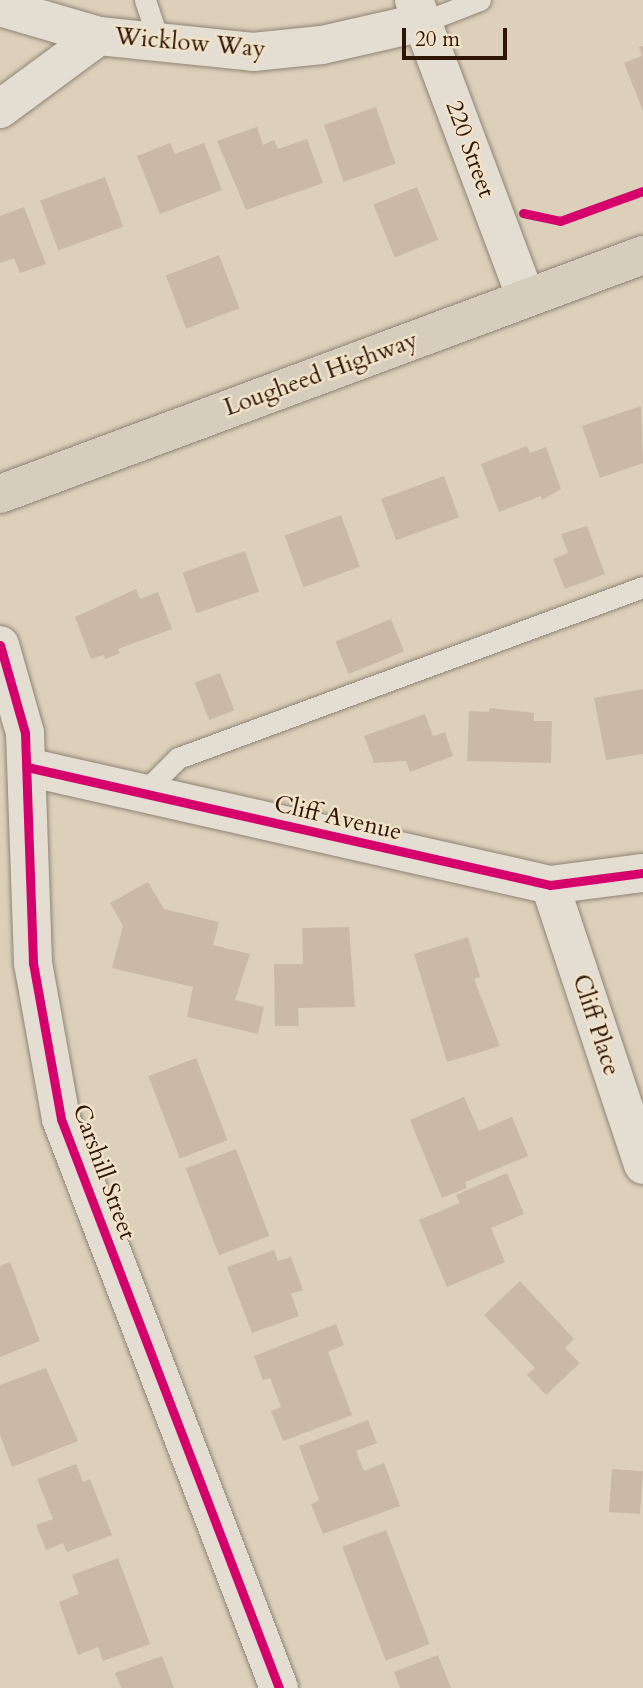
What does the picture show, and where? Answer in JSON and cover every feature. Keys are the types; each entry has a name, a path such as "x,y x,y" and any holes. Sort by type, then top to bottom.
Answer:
{"highway":[{"name":"Lougheed Highway","path":"0,494 643,255"}],"street":[{"name":"Wicklow Way","path":"0,7 99,36 160,45 253,52 322,45 419,11"},
{"name":"220 Street","path":"419,11 526,298"},
{"path":"0,109 99,36"},
{"name":"Carshill Street","path":"0,645 25,733 33,962 61,1119 279,1688"},
{"name":"Cliff Avenue","path":"27,767 550,885 643,873"},
{"name":"Cliff Place","path":"550,885 643,1165"}],"lane":[{"path":"145,0 160,45"},
{"path":"419,11 480,0"},
{"path":"142,794 178,758 643,587"}],"building":[{"path":"643,46 643,111 624,63 642,56 639,47"},
{"path":"376,107 396,164 344,182 324,125"},
{"path":"257,127 263,145 274,140 278,149 307,139 323,183 246,210 217,141"},
{"path":"170,143 175,154 204,143 222,190 160,214 137,156"},
{"path":"105,177 123,227 58,250 40,201"},
{"path":"417,187 438,240 395,257 373,205"},
{"path":"24,207 46,264 20,273 14,258 0,263 0,216"},
{"path":"219,255 239,308 186,329 166,275"},
{"path":"641,406 643,463 600,478 582,426"},
{"path":"527,446 530,453 546,447 561,489 542,500 541,496 499,512 481,464"},
{"path":"444,476 459,517 396,540 381,499"},
{"path":"341,515 360,567 303,587 285,536"},
{"path":"587,526 605,574 565,589 553,559 568,553 561,534"},
{"path":"245,551 259,592 197,613 183,572"},
{"path":"136,589 140,599 158,592 172,629 118,649 120,653 105,659 104,655 91,659 75,617"},
{"path":"391,619 404,651 348,674 335,641"},
{"path":"220,673 234,710 209,720 195,683"},
{"path":"643,689 643,754 606,760 594,698"},
{"path":"490,708 534,713 534,721 552,721 551,763 467,761 469,711 489,712"},
{"path":"425,714 433,736 445,732 453,756 410,772 406,761 374,763 364,736"},
{"path":"148,882 164,909 219,922 213,945 250,954 235,1000 264,1007 258,1034 187,1017 193,987 112,968 123,926 110,903"},
{"path":"349,927 355,1007 298,1008 299,1026 275,1026 274,964 303,964 302,928"},
{"path":"468,937 480,977 474,979 500,1046 447,1062 414,954"},
{"path":"196,1058 228,1140 180,1158 148,1076"},
{"path":"464,1097 479,1131 512,1117 528,1156 465,1182 467,1188 442,1198 410,1120"},
{"path":"236,1149 269,1236 219,1255 186,1168"},
{"path":"507,1173 524,1214 491,1228 505,1262 447,1287 419,1220 460,1203 456,1195"},
{"path":"274,1250 278,1261 291,1257 303,1290 291,1294 299,1316 252,1333 227,1267"},
{"path":"10,1262 40,1341 0,1357 0,1266"},
{"path":"520,1281 574,1339 565,1348 580,1363 546,1395 527,1375 535,1368 484,1315"},
{"path":"336,1324 344,1345 328,1352 352,1415 283,1441 271,1411 281,1407 270,1378 263,1380 254,1356"},
{"path":"46,1368 78,1441 12,1467 0,1435 0,1385"},
{"path":"368,1420 377,1443 356,1451 364,1471 384,1463 400,1506 323,1534 311,1504 319,1500 299,1446"},
{"path":"76,1464 83,1482 90,1479 112,1535 67,1552 63,1543 46,1550 36,1525 53,1519 37,1479"},
{"path":"612,1469 643,1471 640,1514 609,1512"},
{"path":"386,1530 430,1644 386,1661 342,1547"},
{"path":"118,1558 150,1644 103,1661 98,1647 78,1655 59,1602 79,1594 72,1575"},
{"path":"438,1655 451,1688 400,1688 394,1672"},
{"path":"162,1656 174,1688 121,1688 115,1673"}],"cycle path":[{"path":"523,213 560,221 643,191"},
{"path":"0,645 25,733 33,963 61,1119 279,1688"},
{"path":"27,767 550,885 643,873"}]}
